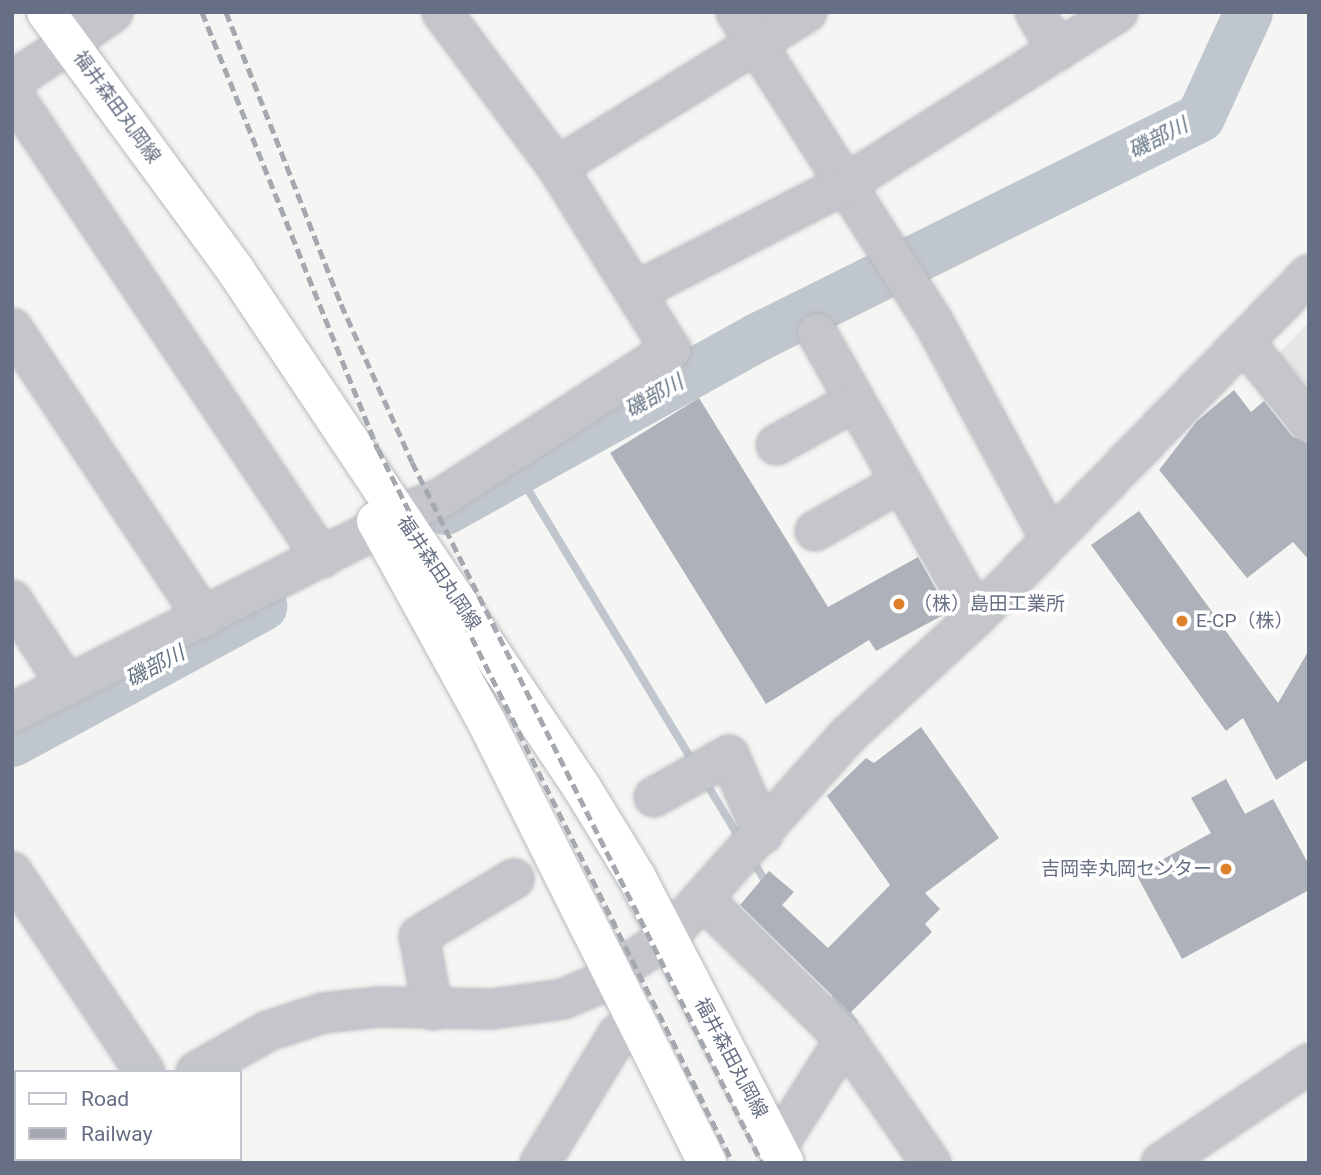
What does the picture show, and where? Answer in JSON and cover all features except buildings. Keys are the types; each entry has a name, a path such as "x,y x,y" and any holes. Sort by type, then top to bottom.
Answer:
{"main road":[{"name":"福井森田丸岡線","path":"16,12 60,49"},
{"name":"福井森田丸岡線","path":"46,12 60,49 219,287 595,808 668,937 781,1155"},
{"name":"福井森田丸岡線","path":"399,535 707,1163"}],"street":[{"path":"12,81 113,12"},
{"path":"12,713 322,558 399,535 441,498 671,350 639,290 557,167 442,12"},
{"path":"736,12 755,45 849,182 898,263 1050,538"},
{"path":"557,167 807,12"},
{"path":"1035,12 1058,51"},
{"path":"639,290 849,182 1118,12"},
{"path":"12,93 322,558"},
{"path":"200,1070 268,1031 323,1013 542,1004 613,974 668,937 847,736 977,616 1050,538 1246,344 1309,275"},
{"path":"12,328 204,618"},
{"path":"817,332 854,402 977,616"},
{"path":"1246,344 1309,422"},
{"path":"776,445 854,402"},
{"path":"815,531 900,483"},
{"path":"12,600 68,687"},
{"path":"654,797 729,755 762,834"},
{"path":"12,873 144,1070"},
{"path":"433,1010 419,936 514,879"},
{"path":"703,899 845,1039 931,1163"},
{"path":"540,1163 618,1034 637,1023"},
{"path":"781,1155 845,1039"},
{"path":"1161,1163 1309,1064"}],"shaded area":[{"path":"1309,322 1309,387 1278,354"}],"waterway":[{"name":"磯部川","path":"445,510 759,336 1200,117 1248,12"},
{"path":"518,473 694,764"},
{"name":"磯部川","path":"12,742 263,606"},
{"path":"705,781 740,839"},
{"path":"752,859 769,887"},
{"path":"836,996 854,1023"}],"railway":[{"path":"202,12 378,449 733,1163"},
{"path":"226,12 341,304 412,462 762,1163"}],"place":[{"name":"（株）島田工業所","path":"899,604"},
{"name":"E-CP（株）","path":"1182,621"},
{"name":"吉岡幸丸岡センター","path":"1226,869"}]}
